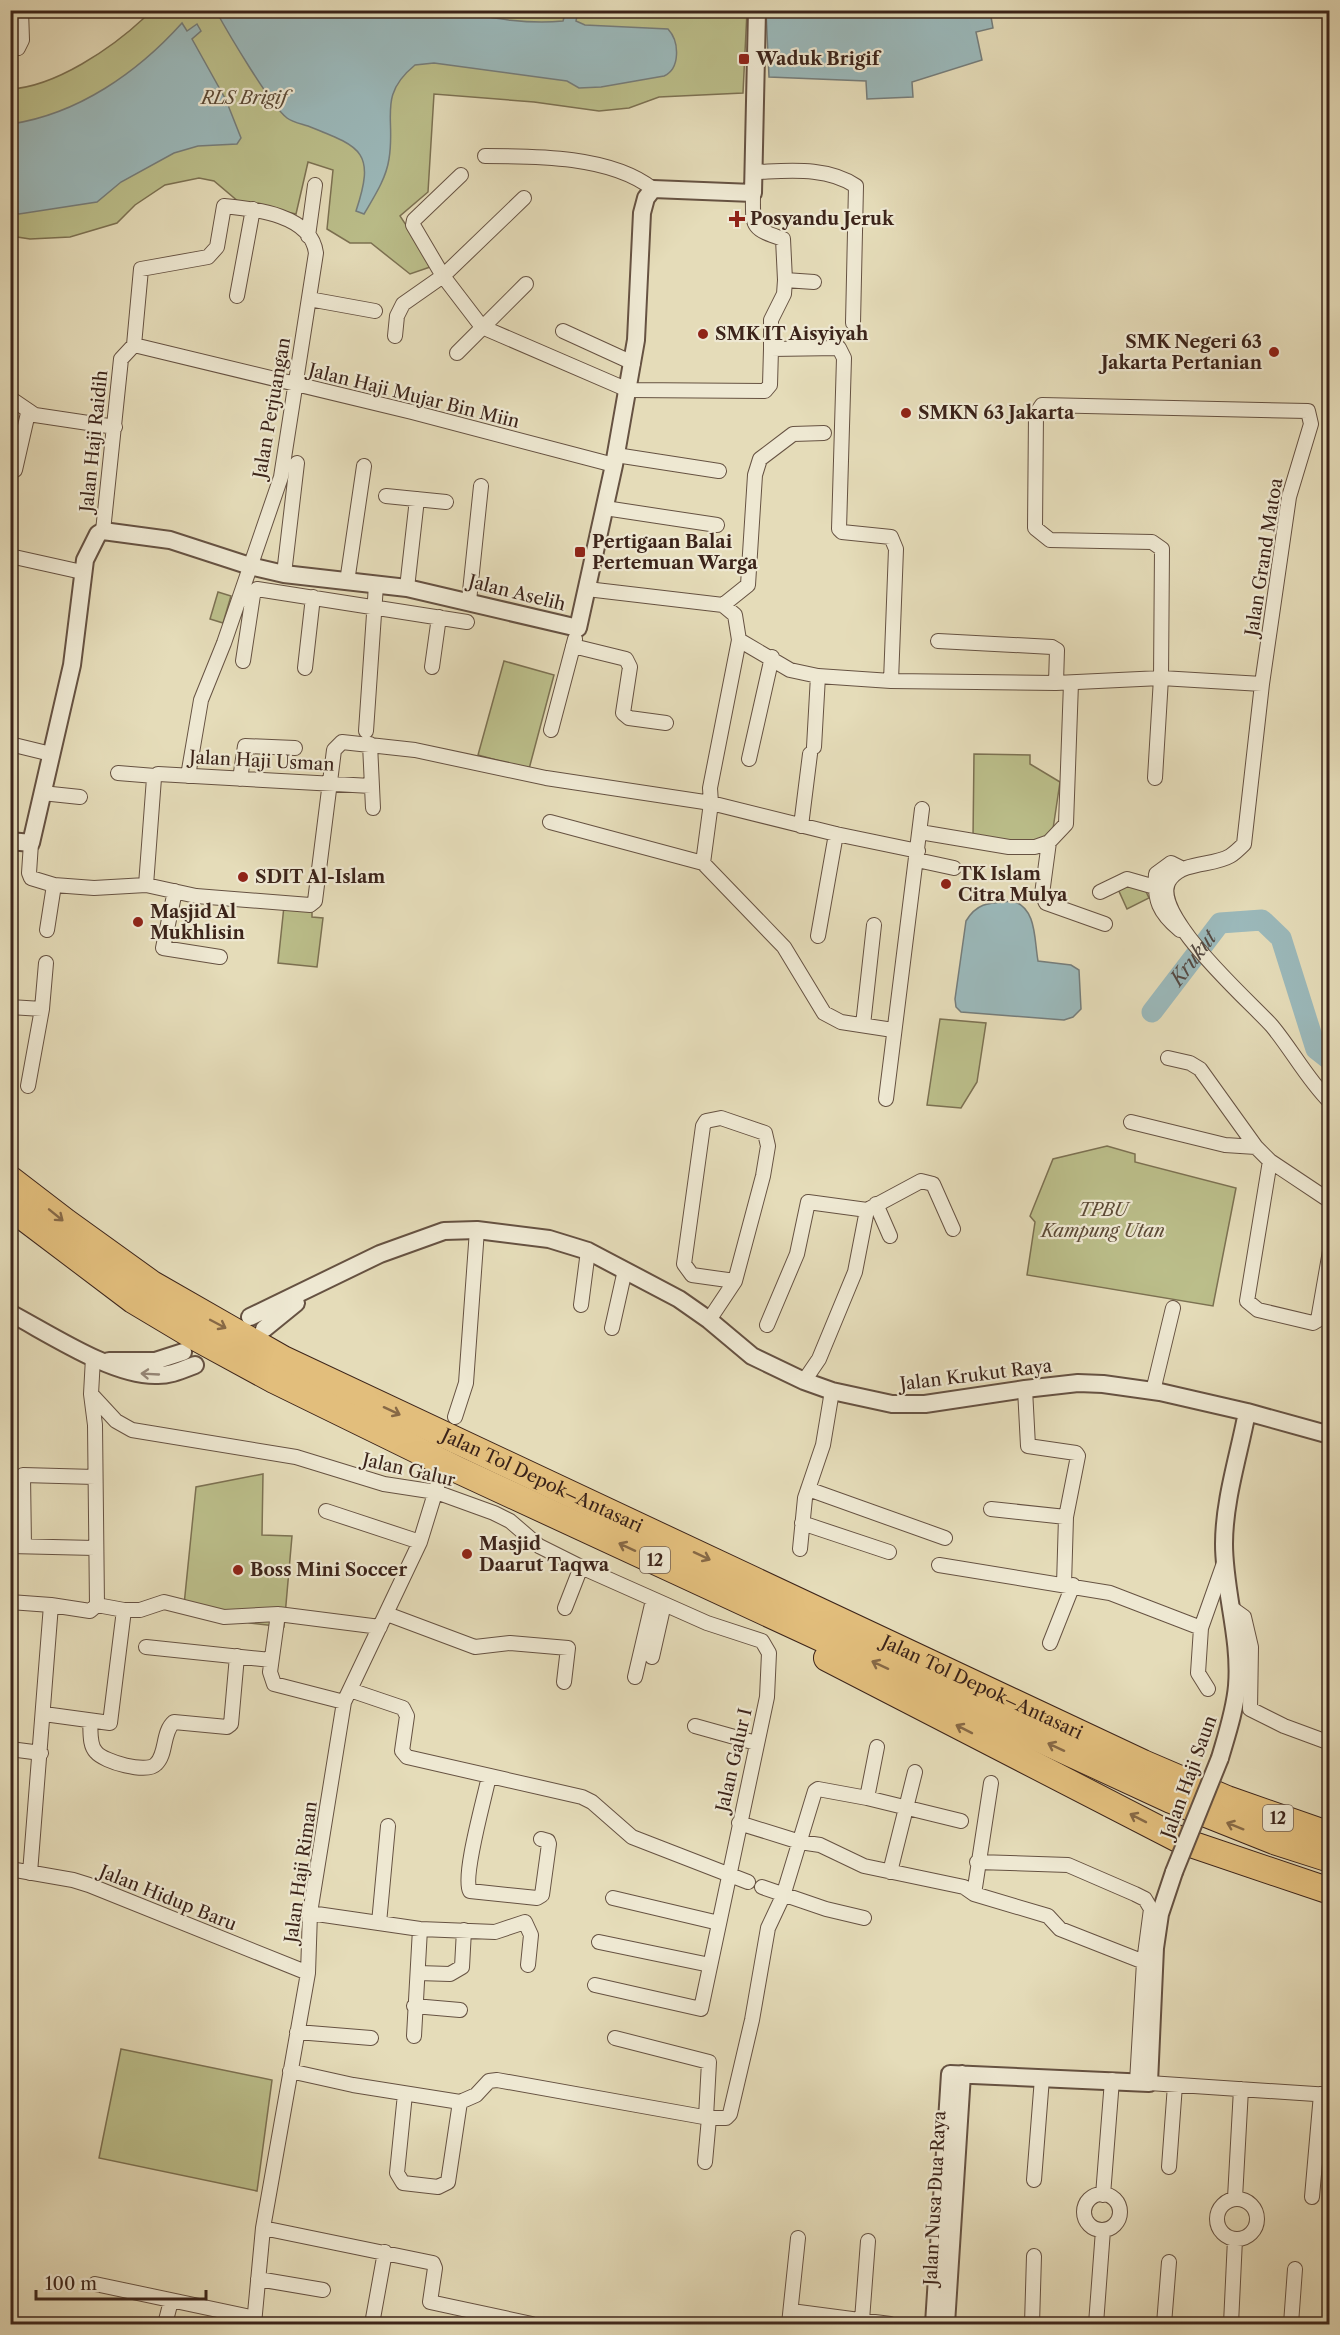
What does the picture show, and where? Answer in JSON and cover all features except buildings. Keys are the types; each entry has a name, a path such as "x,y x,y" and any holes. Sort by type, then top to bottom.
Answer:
{"highway":[{"name":"Jalan Tol Depok–Antasari","path":"10,1179 152,1284 283,1359 1143,1763 1227,1798 1329,1835"},
{"name":"Jalan Tol Depok–Antasari","path":"10,1207 133,1300 205,1343 458,1470 1170,1800 1274,1841 1329,1859"},
{"path":"706,1584 801,1645 1182,1840 1329,1891"},
{"path":"1227,1798 1329,1818"}],"street":[{"path":"10,48 18,48 22,40 21,10"},
{"path":"461,176 413,223 443,276 482,327 628,390 765,391 770,385 771,320 784,294 785,280 783,239 757,230 753,225 757,10"},
{"path":"485,156 529,156 571,160 631,174 653,189 753,193"},
{"path":"754,172 808,171 842,177 856,186 853,323"},
{"path":"308,236 315,185"},
{"name":"Jalan Aselih","path":"104,531 177,541 250,566 284,574 407,588 578,628 615,460 633,363 642,213 645,198 653,189"},
{"path":"394,336 397,316 403,304 443,276 524,198"},
{"name":"Jalan Haji Raidih","path":"104,531 121,359 134,345 141,269 208,257 217,247 224,206 253,209"},
{"path":"237,296 253,209 286,218 308,236"},
{"name":"Jalan Perjuangan","path":"188,776 199,707 282,471 293,385 316,253 308,236"},
{"path":"785,280 814,282"},
{"path":"457,353 526,284"},
{"path":"309,299 375,311"},
{"path":"563,331 633,363"},
{"name":"Jalan Haji Mujar Bin Miin","path":"134,345 293,385 615,460 719,471"},
{"path":"771,349 839,348 844,358 838,529 842,532 891,537 896,549 891,681"},
{"path":"10,398 28,413 115,427"},
{"name":"Jalan Grand Matoa","path":"1155,778 1161,678 1162,549 1152,542 1050,540 1035,528 1036,414 1042,405 1308,411 1311,424 1289,497 1244,844 1229,856 1183,869 1171,863 1156,874 1155,887"},
{"path":"15,470 16,438 28,413"},
{"path":"723,606 748,585 755,475 760,459 793,434 824,433"},
{"path":"284,574 297,463"},
{"path":"347,582 364,466"},
{"path":"469,601 481,486"},
{"path":"386,496 446,502"},
{"path":"407,588 417,499"},
{"path":"605,508 717,525"},
{"path":"104,531 98,534 88,550 82,572 72,664 31,843 28,873 31,878 54,885 94,888 146,885 175,891 279,903 314,903 328,782 334,750 342,742 367,739 540,776 711,803 918,855 954,867"},
{"path":"10,556 82,572"},
{"path":"373,808 367,739 375,585"},
{"path":"243,661 253,595 257,589 467,622"},
{"path":"587,590 723,606 735,615 739,640 710,788 711,803 703,863"},
{"path":"305,668 314,597"},
{"path":"432,667 439,617"},
{"path":"551,730 578,628"},
{"path":"739,640 772,657 790,670 818,676 891,681 1056,683 1161,678 1263,684"},
{"path":"938,641 1052,647 1057,650 1058,657 1056,683"},
{"path":"573,646 626,659 630,667 623,713 629,718 666,723"},
{"path":"749,759 772,657"},
{"path":"801,825 812,750 818,676"},
{"path":"920,832 1009,847 1035,847 1049,842 1066,824 1071,683"},
{"path":"10,744 51,754"},
{"path":"240,779 245,746 295,748"},
{"name":"Jalan Haji Usman","path":"118,773 154,777 158,774 371,786"},
{"path":"146,885 154,777"},
{"path":"42,793 80,797"},
{"path":"886,1099 922,809"},
{"path":"550,822 703,863 784,947 824,1013 841,1022 893,1030"},
{"path":"818,936 836,834"},
{"path":"10,841 31,843"},
{"path":"1049,842 1042,894 1046,903 1105,924"},
{"path":"1183,869 1170,878 1166,890 1170,906 1187,936"},
{"path":"1100,892 1127,879 1155,887 1155,894 1167,919 1187,936 1271,1025 1329,1102"},
{"path":"46,930 54,885"},
{"path":"175,891 163,948 220,957"},
{"path":"863,1025 874,925"},
{"path":"28,1086 42,1009 46,963"},
{"path":"10,1006 42,1009"},
{"path":"1168,1058 1190,1063 1200,1069 1256,1147 1270,1161 1329,1201"},
{"path":"710,1320 735,1281 763,1176 768,1146 765,1133 721,1118 705,1121 684,1264 692,1275 735,1281"},
{"path":"1131,1122 1225,1145 1256,1147"},
{"path":"1270,1161 1247,1301 1258,1310 1313,1323 1318,1320 1329,1251"},
{"path":"767,1324 797,1254 808,1202 871,1207 921,1181 933,1184 953,1229"},
{"path":"871,1207 890,1236"},
{"path":"804,1381 819,1359 855,1272 871,1207"},
{"path":"455,1417 466,1383 477,1230"},
{"name":"Jalan Krukut Raya","path":"250,1317 315,1287 357,1263 380,1254 444,1232 477,1230 549,1239 588,1251 679,1299 710,1320 752,1356 804,1381 832,1391 892,1404 925,1404 1025,1389 1086,1383 1153,1391 1247,1412 1329,1436"},
{"path":"581,1305 588,1251"},
{"path":"612,1328 625,1270"},
{"name":"Jalan Krukut Raya","path":"264,1329 315,1287"},
{"path":"1153,1391 1173,1308"},
{"path":"10,1313 131,1373 156,1376 195,1365"},
{"path":"99,1359 154,1361 183,1352"},
{"path":"97,1605 95,1425 91,1394 99,1359"},
{"path":"1025,1389 1028,1446 1076,1453 1078,1456 1066,1517 1069,1585 1050,1643"},
{"path":"800,1549 808,1489 823,1445 832,1391"},
{"name":"Jalan Galur","path":"91,1394 116,1421 132,1430 296,1457 384,1485 436,1492 494,1513 510,1521 539,1546 707,1623 756,1638 762,1641 770,1653"},
{"name":"Jalan Haji Saun","path":"1143,2083 1160,1914 1174,1872 1220,1758 1232,1718 1237,1685 1226,1560 1225,1521 1247,1412"},
{"path":"95,1477 17,1475 17,1546 95,1548"},
{"name":"Jalan Haji Riman","path":"254,2321 263,2228 308,1973 310,1913 347,1696 420,1542 440,1477"},
{"path":"808,1489 945,1538"},
{"path":"992,1509 1066,1517"},
{"path":"326,1511 420,1542"},
{"path":"802,1523 889,1552"},
{"path":"1208,1689 1198,1673 1201,1628 1226,1560"},
{"path":"939,1565 1110,1593 1201,1628"},
{"path":"565,1608 581,1567"},
{"path":"10,1602 90,1611 97,1605"},
{"path":"97,1605 124,1610 144,1609 164,1602 224,1617 278,1614 380,1627"},
{"path":"652,1657 659,1602"},
{"path":"635,1677 659,1602"},
{"path":"30,1873 51,1605"},
{"path":"1230,1607 1244,1617 1251,1647 1248,1705 1252,1712 1329,1743"},
{"path":"44,1714 108,1725 111,1721 124,1610"},
{"path":"278,1614 270,1672 274,1684 403,1708 407,1716 402,1752 407,1756 582,1797 592,1802 632,1837 748,1882"},
{"path":"387,1614 475,1647 510,1643 568,1648 564,1682"},
{"path":"146,1647 271,1660"},
{"name":"Jalan Galur I","path":"595,1985 701,2009 767,1697 770,1653"},
{"path":"90,1721 92,1747 100,1757 146,1769 154,1767 159,1761 171,1724 227,1727 231,1724 237,1656"},
{"path":"694,1726 756,1743"},
{"path":"867,1798 877,1747"},
{"path":"10,1749 41,1753"},
{"path":"890,1872 908,1808 915,1772"},
{"path":"489,1776 471,1857 467,1886 470,1891 537,1898 542,1895 549,1844 548,1841 541,1839"},
{"path":"974,1894 977,1862 991,1783"},
{"path":"290,2072 460,2102 476,2095 489,2081 497,2080 721,2119 730,2114 752,2020 768,1928 783,1896 816,1790 867,1798 961,1821"},
{"path":"739,1823 800,1842 820,1845 860,1865 964,1887 974,1894 1048,1916 1060,1929 1144,1962"},
{"path":"379,1923 388,1826"},
{"path":"977,1862 1068,1865 1144,1899 1151,1909 1144,1962 1143,2083"},
{"name":"Jalan Hidup Baru","path":"10,1869 74,1880 89,1885 308,1973"},
{"path":"762,1887 783,1896 864,1918"},
{"path":"613,1898 719,1923"},
{"path":"310,1913 420,1929 495,1932 525,1922 531,1935 528,1965"},
{"path":"414,2036 420,1929"},
{"path":"418,1972 450,1974 462,1967 464,1930"},
{"path":"599,1942 710,1965"},
{"path":"414,2006 460,2010"},
{"path":"297,2032 371,2038"},
{"path":"615,2038 709,2062 705,2162"},
{"path":"956,2074 1112,2080 1325,2095 1312,2197"},
{"name":"Jalan Nusa Dua Raya","path":"934,2325 956,2074"},
{"name":"Jalan Nusa Dua Raya","path":"946,2325 956,2074"},
{"path":"1034,2180 1042,2078"},
{"path":"1103,2195 1112,2080"},
{"path":"1169,2167 1175,2085"},
{"path":"1235,2198 1241,2090"},
{"path":"405,2094 397,2173 403,2182 438,2187 447,2182 460,2102"},
{"path":"1103,2195 1113,2198 1120,2213 1113,2227 1103,2230 1091,2226 1085,2216 1085,2209 1091,2198 1103,2195"},
{"path":"1235,2198 1249,2203 1256,2215 1254,2229 1249,2235 1235,2239 1220,2230 1216,2219 1220,2207 1235,2198"},
{"path":"263,2228 433,2263 435,2268 430,2302 532,2324"},
{"path":"1096,2325 1103,2230"},
{"path":"798,2238 790,2318 862,2320 890,2325"},
{"path":"1231,2325 1235,2239"},
{"path":"862,2320 868,2241"},
{"path":"372,2325 385,2252"},
{"path":"1032,2325 1034,2256"},
{"path":"1164,2325 1169,2262"},
{"path":"1291,2325 1295,2269"},
{"path":"258,2279 323,2290"},
{"path":"95,2284 254,2321"},
{"path":"165,2325 171,2301"}],"green space":[{"name":"RLS Brigif","path":"139,11 747,11 743,93 659,97 629,108 599,111 534,102 434,94 428,192 400,216 433,266 410,274 371,243 350,243 327,229 333,170 308,162 296,214 239,202 214,181 199,178 165,185 135,205 117,223 70,237 30,239 11,236 10,89 27,87 45,81 82,64 131,30 144,18"},
{"path":"218,592 231,596 223,623 210,619"},
{"path":"504,661 554,675 529,769 478,755"},
{"path":"974,754 1030,755 1030,764 1060,782 1050,849 973,838"},
{"path":"1140,879 1149,898 1127,909 1118,889"},
{"path":"284,906 312,909 312,917 323,918 317,967 278,963"},
{"path":"940,1019 986,1023 977,1082 961,1108 927,1105"},
{"name":"TPBU Kampung Utan","path":"1107,1146 1135,1154 1135,1162 1236,1188 1213,1306 1027,1275 1035,1222 1030,1216 1053,1159"},
{"name":"Boss Mini Soccer","path":"263,1474 262,1535 292,1536 284,1627 250,1623 184,1605 196,1487"},
{"path":"121,2049 272,2080 257,2191 99,2158"}],"water":[{"path":"449,10 506,20 534,22 563,21 566,11 578,11 576,21 585,25 668,29 675,41 675,61 673,68 664,76 601,87 579,88 567,81 434,63 415,65 403,76 392,98 389,159 379,188 364,214 356,211 364,175 364,163 359,154 352,146 341,140 294,122 280,111 260,84 216,11"},
{"path":"766,11 990,11 993,28 976,32 982,60 912,82 913,97 867,99 866,81 769,77"},
{"path":"182,23 187,31 197,24 201,31 192,39 226,100 241,138 237,144 198,146 174,153 121,182 97,202 19,214 11,211 11,124 36,119 83,101 126,74"},
{"path":"1013,901 1021,905 1030,918 1035,934 1038,961 1071,965 1079,970 1081,1009 1073,1017 1064,1020 961,1012 956,1007 955,999 966,921 981,906"}],"waterway":[{"name":"Krukut","path":"1152,1012 1220,923 1262,920 1281,938 1316,1049 1330,1060"}],"place":[{"name":"Waduk Brigif","path":"744,59"},
{"name":"Posyandu Jeruk","path":"737,219"},
{"name":"SMK IT Aisyiyah","path":"703,334"},
{"name":"SMK Negeri 63 Jakarta Pertanian","path":"1274,352"},
{"name":"SMKN 63 Jakarta","path":"906,413"},
{"name":"Pertigaan Balai Pertemuan Warga","path":"580,552"},
{"name":"SDIT Al-Islam","path":"243,877"},
{"name":"TK Islam Citra Mulya","path":"946,884"},
{"name":"Masjid Al Mukhlisin","path":"138,922"},
{"name":"Masjid Daarut Taqwa","path":"467,1554"},
{"name":"Boss Mini Soccer","path":"238,1570"}]}
